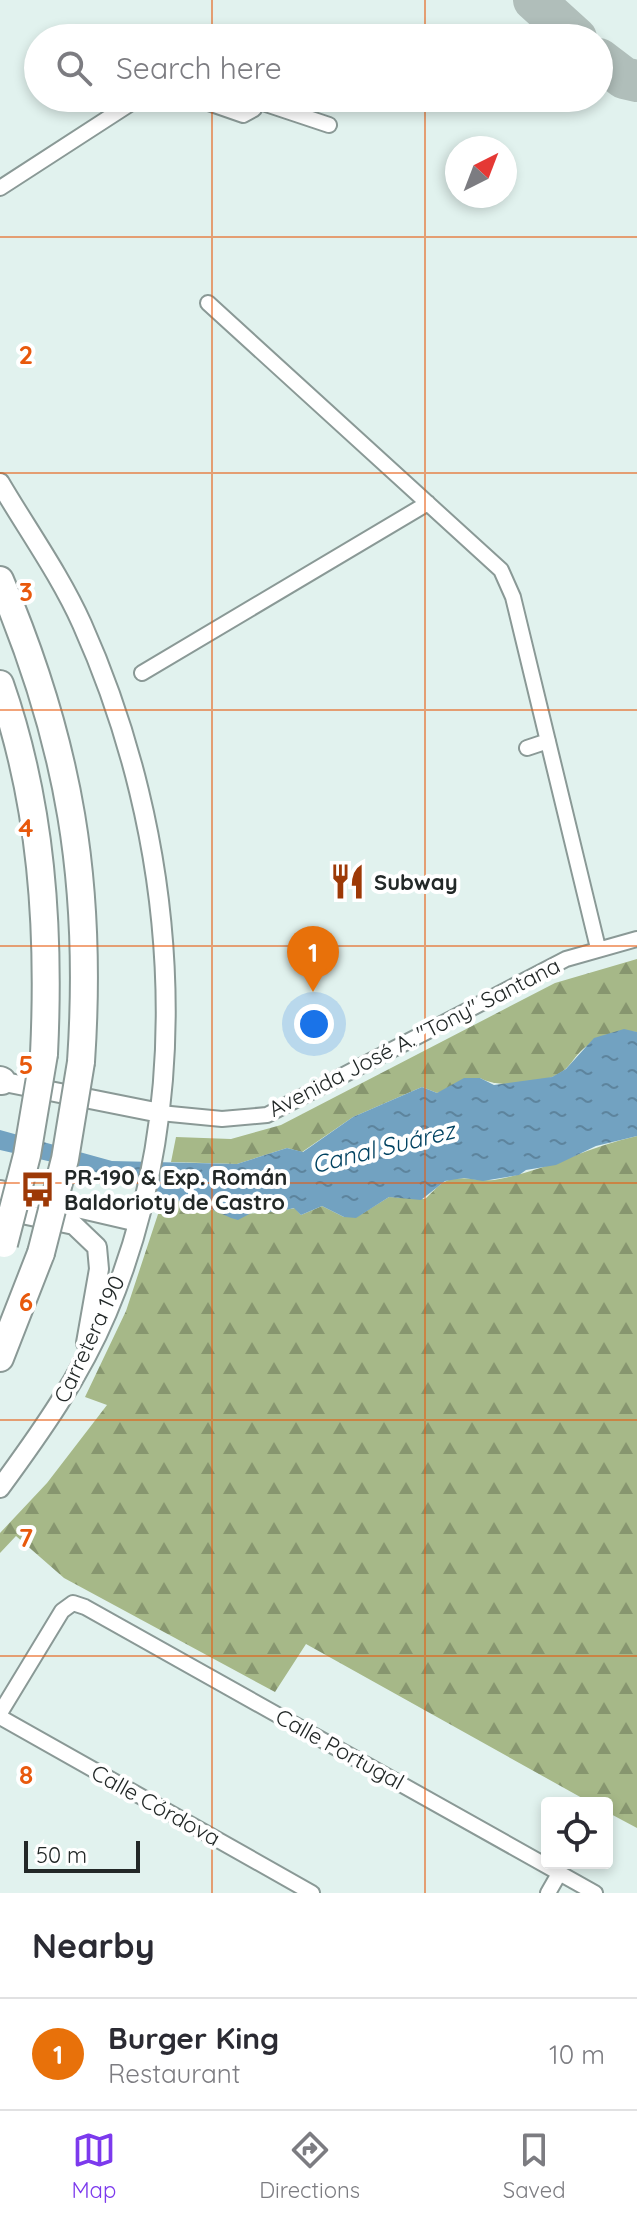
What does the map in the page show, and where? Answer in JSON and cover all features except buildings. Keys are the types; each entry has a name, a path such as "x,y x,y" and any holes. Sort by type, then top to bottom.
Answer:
{"highway":[{"path":"0,580 38,675 71,806 81,876 85,950 81,1062 65,1159 41,1253 0,1358"},
{"path":"0,684 34,808 47,940 44,1054 27,1155 2,1251"}],"street":[{"path":"0,188 117,112"},
{"path":"291,112 329,125"},
{"path":"208,303 501,570 513,597 598,948"},
{"name":"Carretera 190","path":"0,483 80,621 127,745 155,884 166,1005 160,1113 140,1216 107,1312 82,1365 52,1417 0,1488"},
{"path":"142,673 428,503"},
{"path":"527,748 548,741"},
{"name":"Avenida José A. \"Tony\" Santana","path":"1,1081 160,1113 222,1119 267,1115 566,959 637,939"},
{"path":"0,1190 140,1216"},
{"path":"0,1209 74,1225 97,1247 99,1269 82,1365"},
{"name":"Calle Portugal","path":"0,1715 62,1611 73,1603 595,1893"},
{"name":"Calle Córdova","path":"0,1715 312,1893"},
{"path":"548,1893 560,1872"}],"green space":[{"path":"637,959 637,1032 599,1039 555,1076 510,1084 480,1078 437,1093 422,1087 353,1117 302,1152 287,1148 237,1164 171,1162 176,1137 231,1139 281,1125 555,983"},
{"path":"637,1136 637,1828 613,1815 613,1797 580,1797 306,1644 275,1692 64,1578 16,1536 0,1553 0,1533 47,1483 107,1405 85,1397 126,1311 163,1199 177,1199 227,1213 295,1208 301,1215 322,1206 344,1217 360,1215 389,1197 425,1199 450,1180 494,1180 512,1176"}],"water":[{"name":"Canal Suárez","path":"624,1029 637,1032 637,1136 596,1146 556,1165 526,1170 519,1175 483,1181 464,1178 445,1181 421,1200 389,1197 356,1218 344,1217 322,1206 301,1215 294,1208 278,1212 255,1211 238,1220 200,1204 163,1199 126,1179 0,1150 0,1130 112,1161 237,1164 287,1148 303,1152 353,1117 422,1087 437,1093 464,1078 480,1078 494,1085 552,1077 566,1069 594,1038"}],"taxiway":[{"path":"534,0 561,24"},
{"path":"613,70 624,78 637,81"}],"place":[{"name":"Subway","path":"348,882"},
{"name":"Burger King","path":"313,992"},
{"name":"PR-190 & Exp. Román Baldorioty de Castro","path":"38,1190"}]}
